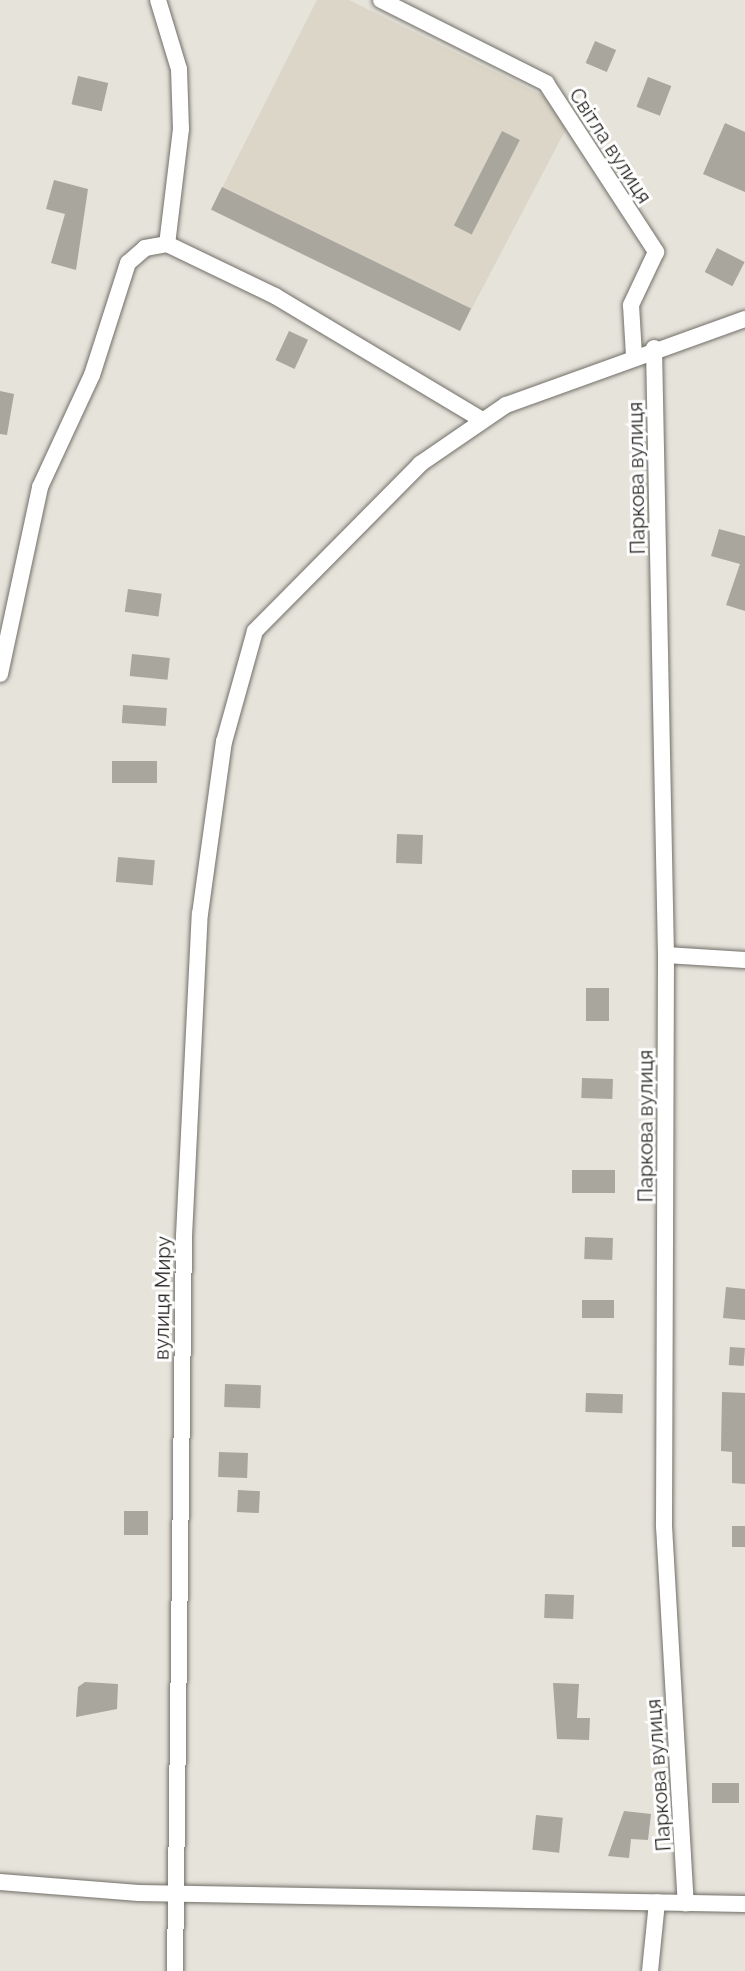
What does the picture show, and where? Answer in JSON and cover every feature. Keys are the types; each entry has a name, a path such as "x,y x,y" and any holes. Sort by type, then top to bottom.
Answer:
{"street":[{"path":"158,0 179,69 181,129 167,244"},
{"name":"Світла вулиця","path":"381,0 546,83 656,252 631,305 634,356"},
{"path":"0,674 40,487 92,375 128,263 145,248 167,244 275,296 482,420 654,348 745,319"},
{"name":"Паркова вулиця","path":"654,348 666,955 664,1526 686,1903"},
{"name":"вулиця Миру","path":"175,1971 184,1236 200,914 224,742 255,631 420,464 482,420"},
{"path":"666,955 745,960"},
{"path":"0,1882 175,1890 745,1904"},
{"path":"650,1971 657,1902"}],"shaded area":[{"path":"317,0 349,0 544,96 566,129 460,331 211,210"}],"building":[{"path":"595,41 616,50 607,72 586,63"},
{"path":"78,76 108,83 102,111 71,104"},
{"path":"648,77 671,86 660,116 637,107"},
{"path":"725,123 745,132 745,192 703,174"},
{"path":"502,131 520,140 472,235 454,225"},
{"path":"54,180 88,189 76,270 51,263 65,214 46,209"},
{"path":"222,187 471,308 460,331 211,209"},
{"path":"717,248 745,262 732,286 705,272"},
{"path":"289,331 308,340 295,369 275,360"},
{"path":"0,391 14,394 7,435 0,434"},
{"path":"719,529 745,536 745,611 726,605 740,564 711,556"},
{"path":"128,589 162,594 158,617 125,612"},
{"path":"132,654 170,658 167,680 130,676"},
{"path":"123,705 167,708 166,726 122,723"},
{"path":"112,761 157,761 157,783 112,783"},
{"path":"397,834 423,835 422,864 396,863"},
{"path":"118,857 155,860 153,885 116,882"},
{"path":"586,988 609,988 609,1021 586,1021"},
{"path":"582,1078 613,1079 612,1099 581,1098"},
{"path":"572,1170 615,1170 615,1193 572,1193"},
{"path":"585,1237 613,1238 612,1260 584,1259"},
{"path":"726,1287 745,1289 745,1320 723,1318"},
{"path":"582,1300 614,1300 614,1318 582,1318"},
{"path":"730,1347 745,1348 744,1366 729,1365"},
{"path":"225,1384 261,1385 260,1408 224,1407"},
{"path":"722,1392 745,1393 745,1484 732,1483 732,1452 721,1451"},
{"path":"586,1393 623,1394 622,1413 585,1412"},
{"path":"219,1452 248,1453 247,1478 218,1477"},
{"path":"238,1490 260,1491 259,1513 237,1512"},
{"path":"124,1511 148,1511 148,1535 124,1535"},
{"path":"732,1526 745,1526 745,1547 732,1547"},
{"path":"545,1594 574,1595 573,1619 544,1618"},
{"path":"85,1682 118,1684 117,1709 76,1717 78,1687"},
{"path":"553,1683 579,1684 577,1718 590,1718 589,1740 557,1739"},
{"path":"712,1783 739,1783 739,1803 712,1803"},
{"path":"624,1811 651,1814 648,1840 631,1839 629,1858 608,1856"},
{"path":"536,1815 563,1818 559,1853 532,1850"}]}
